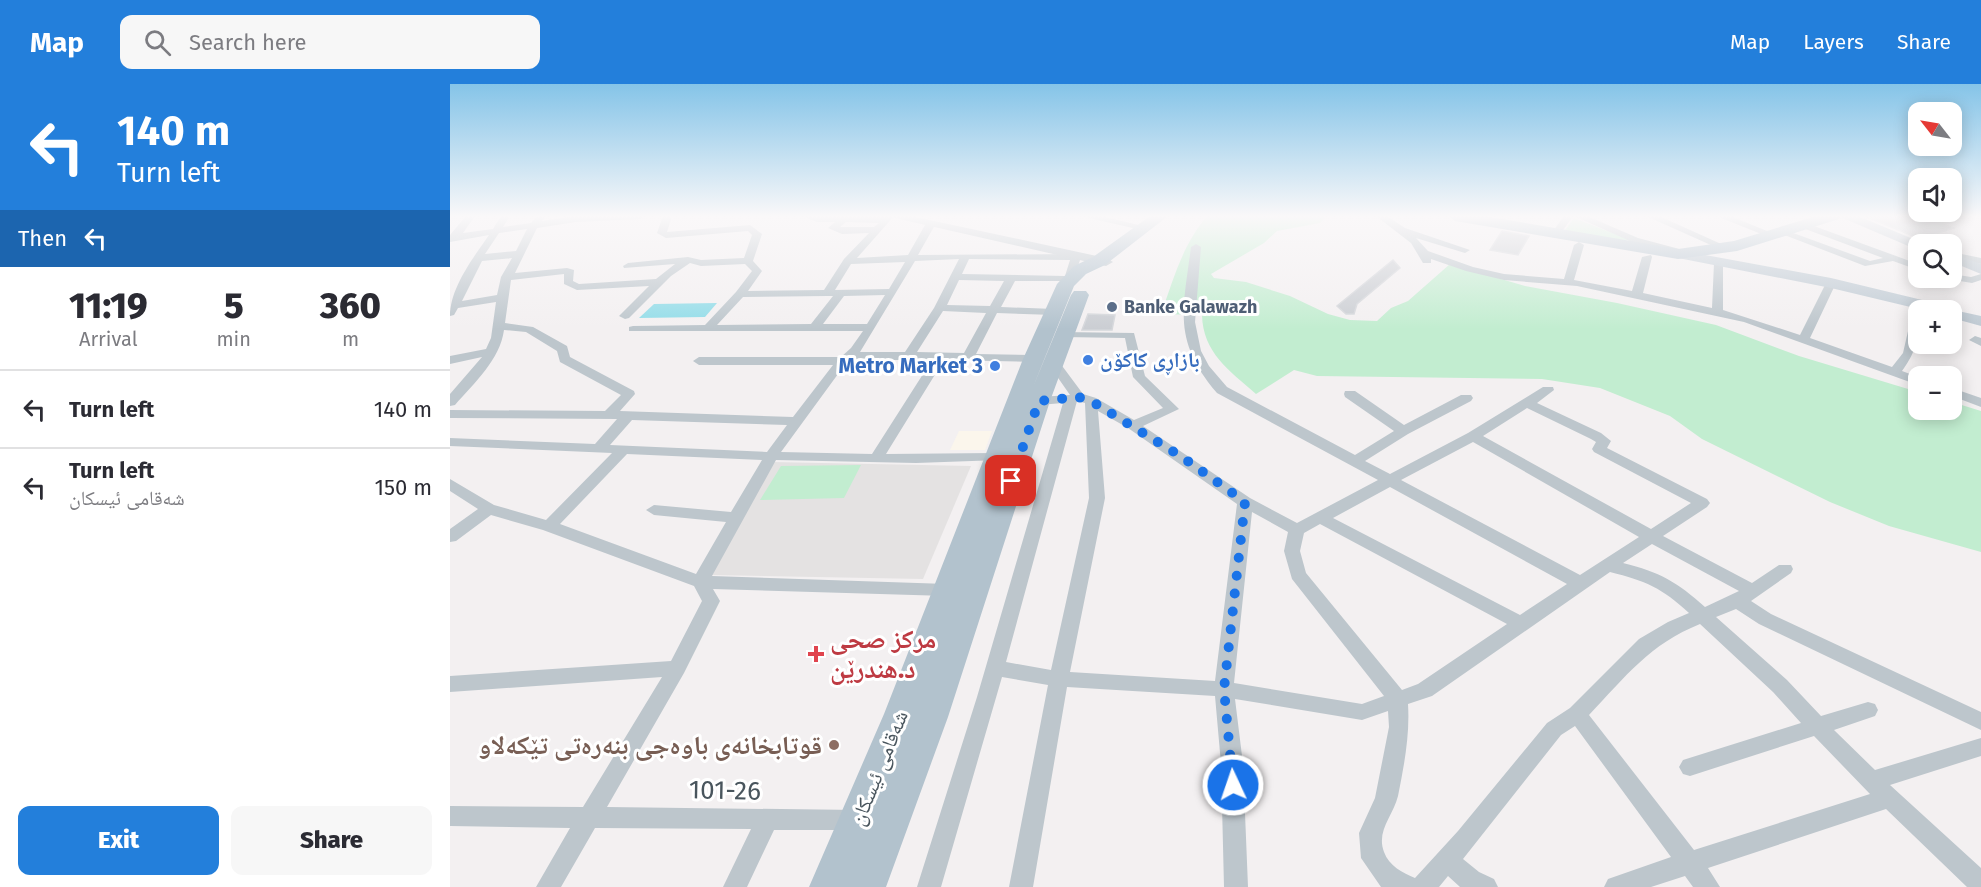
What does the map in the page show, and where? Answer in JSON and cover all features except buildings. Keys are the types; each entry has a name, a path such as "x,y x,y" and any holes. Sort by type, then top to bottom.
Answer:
{"main road":[{"path":"1088,268 1109,253"},
{"path":"1088,268 1111,253"},
{"path":"1675,253 1726,253"},
{"path":"1678,254 1722,255 1908,302"},
{"path":"1962,260 1981,269"},
{"name":"شەقامی ئیسکان","path":"866,887 947,590 995,456 1088,268"},
{"path":"1962,316 1981,321"},
{"name":"شەقامی ئیسکان","path":"829,887 858,820 906,739 1039,401 1043,361"}],"street":[{"path":"481,253 455,292 452,309 501,298"},
{"path":"748,261 751,253"},
{"path":"826,293 855,253"},
{"path":"700,582 771,456 870,327 915,253"},
{"path":"1035,253 1088,268"},
{"path":"1195,253 1189,289 1190,332 1201,363 1222,390 1582,584"},
{"path":"1423,253 1426,257 1504,277 1568,282 1637,294 1717,312 1804,339 1908,377"},
{"path":"1568,282 1576,253"},
{"path":"1717,312 1722,255 1719,253"},
{"path":"1837,253 1873,264 1895,258"},
{"path":"1883,253 1908,263"},
{"path":"478,258 519,254"},
{"path":"450,402 455,391 485,363 497,338 501,298 506,277 519,254"},
{"path":"848,261 966,256 1088,268"},
{"path":"909,356 940,308 966,256"},
{"path":"1637,294 1647,257"},
{"path":"1962,258 1981,261"},
{"path":"628,266 688,260 701,263 748,261"},
{"path":"625,316 658,282 688,260"},
{"path":"708,328 740,294 757,271 748,261"},
{"path":"956,277 1011,278 1088,268"},
{"path":"506,277 567,271 570,272 568,282 577,287 658,282"},
{"path":"1962,279 1972,280 1981,277"},
{"path":"968,357 1011,278"},
{"path":"1804,339 1831,283"},
{"path":"814,328 841,292"},
{"path":"740,294 893,292"},
{"path":"940,308 994,310 1130,335 1139,377 1172,409 1133,425"},
{"path":"499,326 529,329 563,349 564,359 612,382 629,394 609,415"},
{"path":"633,329 870,327"},
{"path":"450,360 490,352"},
{"path":"1895,372 1908,354"},
{"path":"699,361 909,356 1043,361 1080,399 1133,425 1245,502 1297,530"},
{"path":"876,458 940,356"},
{"path":"1297,530 1473,436 1548,390"},
{"path":"1350,394 1403,431"},
{"path":"1962,396 1981,403"},
{"path":"1354,462 1403,431 1466,398"},
{"path":"1039,401 1080,399"},
{"path":"928,887 994,669 1080,399"},
{"path":"1021,887 1059,679 1097,498 1080,399"},
{"path":"994,669 1059,679 1224,689 1362,712 1425,690 1521,623 1702,503 1599,449 1604,441 1596,436 1527,403"},
{"path":"450,414 609,415 796,421"},
{"path":"600,447 628,416"},
{"path":"1473,436 1652,537 1746,596 1765,619 1981,721"},
{"path":"450,442 771,456 876,458 995,456"},
{"path":"549,526 625,448"},
{"path":"450,484 489,509 549,526 700,582 947,590"},
{"path":"1236,887 1232,765 1224,689 1245,502"},
{"path":"450,537 489,509"},
{"path":"654,510 735,518"},
{"path":"1321,518 1521,623"},
{"path":"1297,530 1292,551 1298,575 1398,699 1399,727 1386,799 1370,833 1373,858 1390,879 1407,887"},
{"path":"1608,566 1659,579 1674,589 1780,686 1871,781 1981,884"},
{"path":"1423,887 1554,729 1577,714 1646,644 1674,627 1746,596 1785,569"},
{"path":"548,887 677,668 711,601 700,582"},
{"path":"450,684 677,668"},
{"path":"1690,767 1868,710"},
{"path":"1577,714 1708,887"},
{"path":"1871,781 1981,747"},
{"path":"1616,887 1689,862 1786,834 1889,798"},
{"name":"101-26","path":"450,816 858,820"},
{"path":"735,887 767,820"},
{"path":"1447,860 1471,881 1486,887"}],"shaded area":[{"path":"959,431 992,431 985,450 950,450"},
{"path":"772,462 971,466 923,579 712,575"}],"green space":[{"path":"1184,253 1246,253 1211,274 1214,278 1246,282 1290,296 1328,314 1350,320 1377,321 1391,308 1408,301 1450,264 1525,286 1716,325 1799,356 1908,389 1908,420 1962,420 1962,405 1981,411 1981,552 1889,526 1830,502 1702,439 1670,416 1600,388 1542,379 1317,376 1294,370 1256,394 1219,360 1212,350 1203,328 1202,315 1161,314"},
{"path":"861,465 844,498 760,500 781,466"}],"water":[{"path":"717,303 705,317 639,318 654,304"}],"place":[{"name":"Banke Galawazh","path":"1112,307"},
{"name":"بازاڕی کاکۆن","path":"1088,360"},
{"name":"Metro Market 3","path":"995,366"},
{"name":"مرکز صحی د.هندرێن","path":"816,654"},
{"name":"قوتابخانه‌ی باوه‌جی بنه‌ره‌تی تێكه‌لاو","path":"834,745"}],"route":[{"path":"1011,481 1039,401 1078,397 1091,401 1133,425 1245,502 1224,689 1233,785"}]}
